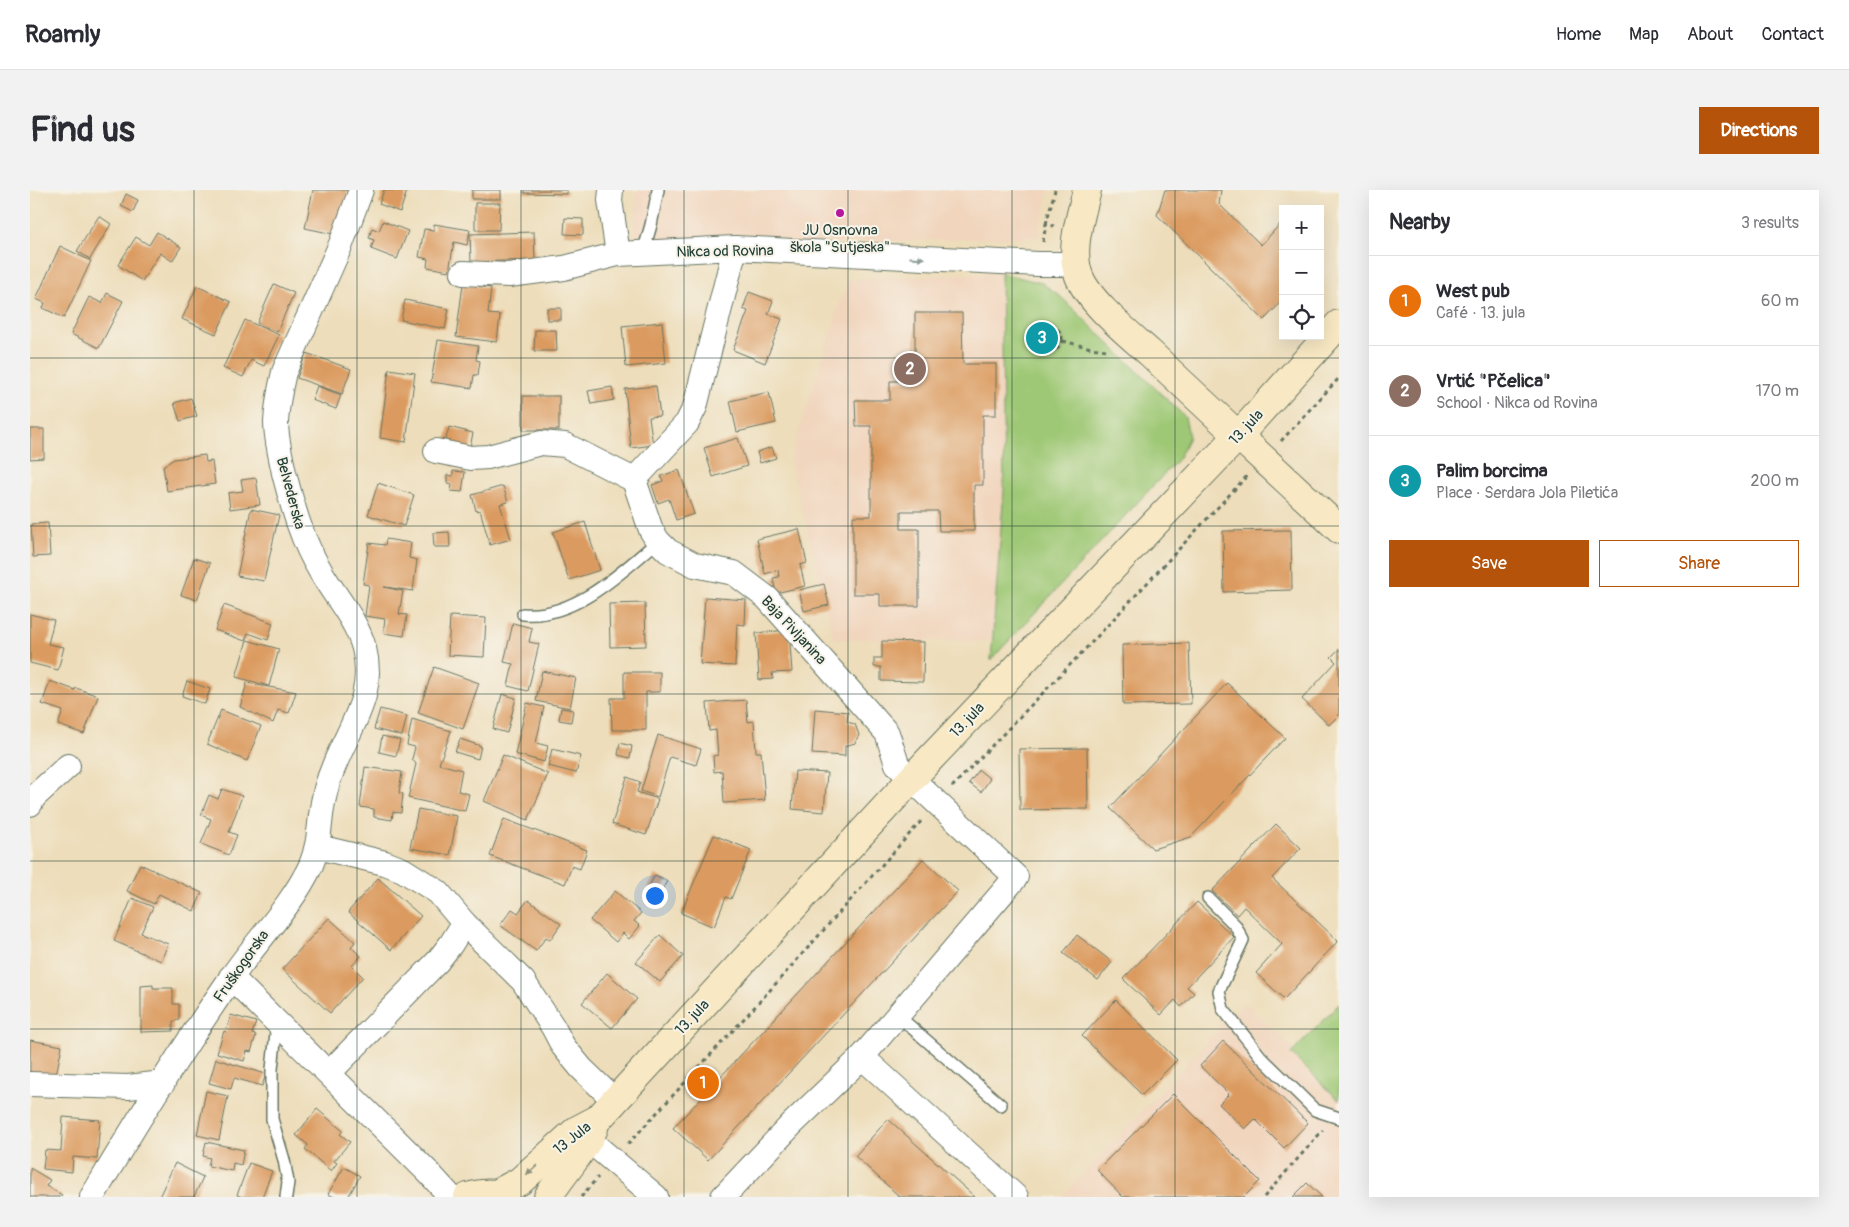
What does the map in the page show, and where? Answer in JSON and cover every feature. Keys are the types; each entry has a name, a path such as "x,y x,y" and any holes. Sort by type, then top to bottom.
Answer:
{"main road":[{"path":"1087,190 1078,231 1075,264 1081,281 1089,292 1136,340 1339,529"},
{"name":"13. jula","path":"595,1122 911,779 1238,436 1339,324"},
{"name":"13 Jula","path":"500,1196 595,1122"},
{"name":"13 Jula","path":"548,1197 595,1122"},
{"path":"468,1197 483,1193 500,1196"}],"street":[{"name":"Belvederska","path":"318,847 326,788 334,765 352,730 362,704 367,678 364,649 355,623 321,572 305,542 296,518 280,454 276,424 279,393 284,372 341,244 361,190"},
{"path":"611,190 610,200 618,254"},
{"path":"436,451 471,458 488,457 541,443 565,445 634,480 687,422 695,407 735,248"},
{"name":"Nikca od Rovina","path":"463,274 509,275 564,268 618,254 735,248 1038,264 1075,264"},
{"name":"Baja Pivljanina","path":"634,480 651,530 658,541 668,551 695,565 734,573 767,598 887,733 897,764 1016,877 897,1015"},
{"path":"30,804 34,797 68,766"},
{"path":"318,847 385,863 403,870 438,892 464,923 523,981 553,1027 562,1046 581,1068 595,1122 613,1160 656,1197"},
{"name":"Fruškogorska","path":"92,1197 231,977 298,888 318,847"},
{"path":"329,1073 437,962 464,923"},
{"path":"231,977 451,1197"},
{"path":"723,1197 792,1124 862,1056 897,1015"},
{"path":"862,1056 1016,1197"},
{"path":"30,1084 128,1087 163,1083"}],"lane":[{"path":"643,253 658,190"},
{"path":"523,614 534,615 570,606 597,591 658,541"},
{"path":"1208,898 1235,925 1242,940 1219,991 1223,1009 1260,1058 1315,1110 1336,1118"},
{"path":"897,1015 1001,1105"},
{"path":"277,1022 272,1069 272,1120 284,1160 288,1182 286,1197"}],"path":[{"path":"1046,224 1055,190"},
{"path":"1051,326 1059,330 1062,340 1060,347 1055,351 1049,352 1039,344 1038,338 1043,329 1051,326"},
{"path":"1062,340 1091,348 1122,351 1136,340"},
{"path":"1278,444 1339,378"},
{"path":"581,1197 937,804 1094,640 1251,471"},
{"path":"1264,1197 1336,1118"}],"shaded area":[{"name":"JU Osnovna škola \"Sutjeska\"","path":"636,190 1049,190 1038,237 635,248"},
{"path":"1001,273 1004,489 992,641 834,639 790,459 848,279"},
{"path":"1244,1002 1306,1061 1339,1026 1339,1197 1062,1197"}],"green space":[{"path":"1001,273 1042,283 1061,297 1185,417 1189,437 1178,459 991,660 1004,489"},
{"path":"1339,1004 1339,1100 1291,1054"}],"building":[{"path":"313,190 348,190 338,235 305,228"},
{"path":"384,190 407,191 400,212 379,204"},
{"path":"472,190 501,190 501,199 472,199"},
{"path":"524,190 567,190 567,194 524,193"},
{"path":"1165,190 1221,190 1219,204 1261,245 1279,225 1279,304 1264,320 1157,215"},
{"path":"126,194 138,200 133,212 121,206"},
{"path":"475,203 500,203 499,230 475,230"},
{"path":"99,216 111,224 90,259 77,251"},
{"path":"565,218 583,219 583,235 564,234"},
{"path":"383,221 408,231 397,259 371,249 374,240 369,238 372,228 379,231"},
{"path":"434,224 470,230 467,245 454,242 449,271 427,267 428,259 419,257 424,229 434,230"},
{"path":"157,232 181,247 172,261 160,253 142,281 118,265 136,237 149,245"},
{"path":"534,232 535,260 471,262 470,234"},
{"path":"60,246 91,261 64,318 43,308 45,303 36,299"},
{"path":"274,284 294,293 277,332 257,323"},
{"path":"463,284 491,288 488,314 500,315 497,342 456,337"},
{"path":"197,286 231,302 216,334 182,319"},
{"path":"749,292 773,301 768,314 782,319 765,363 733,350 748,311 743,309"},
{"path":"107,293 123,301 99,348 71,334 89,297 102,303"},
{"path":"405,300 449,309 445,329 401,320"},
{"path":"547,308 561,308 561,320 547,320"},
{"path":"915,313 962,313 963,364 996,364 996,415 983,415 983,485 974,485 974,531 939,531 938,511 901,511 901,529 919,529 919,606 880,606 880,594 853,594 853,516 871,516 871,426 856,426 855,400 890,400 890,381 915,381"},
{"path":"245,320 279,335 264,366 251,360 243,377 223,368"},
{"path":"662,322 666,363 626,367 622,326"},
{"path":"535,330 556,330 557,351 534,351"},
{"path":"438,340 478,346 476,360 480,361 478,375 474,375 472,388 431,382"},
{"path":"306,353 351,369 342,394 297,378"},
{"path":"389,369 415,373 406,442 380,438"},
{"path":"317,386 341,395 336,409 312,400"},
{"path":"656,386 660,416 649,417 653,445 631,448 625,389"},
{"path":"612,387 614,400 591,404 588,391"},
{"path":"769,392 776,423 737,432 730,401"},
{"path":"523,396 559,396 559,430 523,430"},
{"path":"191,398 197,416 180,421 174,403"},
{"path":"449,427 473,433 469,452 444,447"},
{"path":"30,429 44,429 44,458 30,459"},
{"path":"738,438 747,466 713,477 704,448"},
{"path":"772,447 776,458 760,463 757,452"},
{"path":"205,455 206,462 212,461 215,484 167,491 163,466 174,459"},
{"path":"679,470 694,514 676,520 669,499 658,503 652,485 663,481 661,476"},
{"path":"453,471 465,472 462,492 451,491 452,484 447,483 447,475 453,476"},
{"path":"256,478 260,505 230,509 228,493 243,491 241,480"},
{"path":"378,483 414,495 404,526 368,515"},
{"path":"503,486 508,502 500,504 511,539 490,545 480,510 476,511 472,495"},
{"path":"251,509 279,515 264,581 237,576"},
{"path":"585,522 600,570 569,580 553,532"},
{"path":"48,523 50,556 33,557 31,524"},
{"path":"799,529 807,563 800,565 805,586 776,593 773,578 779,577 778,570 765,574 757,539"},
{"path":"1291,530 1292,590 1224,592 1223,531"},
{"path":"449,532 450,547 434,547 433,533"},
{"path":"386,539 411,543 409,558 417,560 413,591 384,587 403,591 399,614 407,615 404,636 383,633 385,619 365,616 369,585 363,584 369,543 385,545"},
{"path":"194,558 210,563 197,600 181,595"},
{"path":"824,584 829,605 804,611 799,590"},
{"path":"705,597 746,600 745,625 737,624 735,666 700,664"},
{"path":"645,603 646,646 610,647 609,604"},
{"path":"224,605 273,623 268,640 248,633 245,641 215,630"},
{"path":"30,614 54,620 48,644 64,647 58,670 30,663"},
{"path":"450,616 486,618 484,657 448,655"},
{"path":"513,623 532,628 529,642 539,644 528,691 508,686 513,664 504,662"},
{"path":"789,630 792,672 772,673 773,679 759,680 756,633"},
{"path":"247,640 279,649 269,686 236,677"},
{"path":"882,641 924,642 923,682 881,681 881,667 874,667 874,658 882,658"},
{"path":"1189,643 1191,704 1123,705 1122,645"},
{"path":"1339,649 1339,715 1329,725 1302,699 1336,662 1331,657"},
{"path":"434,667 479,683 463,729 418,713"},
{"path":"542,671 576,678 570,708 536,701"},
{"path":"624,672 660,672 660,692 646,692 646,730 612,730 611,698 624,698"},
{"path":"50,681 98,696 84,734 58,725 63,711 42,704"},
{"path":"187,681 210,689 205,704 182,696"},
{"path":"247,683 296,692 289,713 278,710 273,723 240,707"},
{"path":"1227,683 1285,738 1191,837 1153,849 1110,808"},
{"path":"502,694 516,698 507,733 493,729"},
{"path":"746,700 748,722 754,721 756,752 761,752 765,800 724,803 722,771 714,772 713,756 718,755 716,730 709,731 707,703"},
{"path":"527,703 544,707 536,743 548,746 544,762 515,754"},
{"path":"561,708 573,710 571,722 559,720"},
{"path":"380,709 407,716 402,736 374,729"},
{"path":"815,709 848,712 847,722 855,724 859,735 855,743 845,746 845,756 812,754"},
{"path":"221,710 261,726 247,761 207,744"},
{"path":"412,719 451,731 439,764 462,770 458,791 469,794 465,811 408,798 416,764 412,759 415,747 407,745"},
{"path":"658,735 701,749 696,765 670,757 658,797 641,791"},
{"path":"382,736 400,740 396,756 379,752"},
{"path":"460,739 481,746 478,759 455,752"},
{"path":"620,743 632,746 630,758 618,755"},
{"path":"1087,748 1088,809 1020,810 1019,749"},
{"path":"552,749 581,756 576,773 548,766"},
{"path":"503,755 548,774 528,820 484,801"},
{"path":"365,767 402,772 399,793 403,794 401,813 393,812 392,820 374,817 374,809 360,807"},
{"path":"979,770 990,779 981,792 969,783"},
{"path":"795,771 827,773 824,812 792,809"},
{"path":"627,777 640,782 637,792 658,799 646,835 612,824"},
{"path":"222,789 242,796 229,832 237,835 229,855 201,844 211,819 201,815 209,795 218,799"},
{"path":"418,809 457,816 450,855 410,848"},
{"path":"504,819 587,850 580,869 572,866 565,884 490,856"},
{"path":"1276,824 1301,848 1272,878 1338,941 1284,999 1256,973 1282,944 1244,907 1237,915 1212,891"},
{"path":"714,835 751,850 731,899 726,897 714,927 681,913"},
{"path":"923,859 958,891 708,1160 673,1128"},
{"path":"140,864 202,893 194,911 159,894 154,904 127,891"},
{"path":"655,875 667,881 660,894 648,888"},
{"path":"378,878 421,916 391,950 348,912"},
{"path":"615,891 641,913 634,921 640,926 629,939 623,933 616,942 590,920"},
{"path":"132,898 153,907 141,933 168,944 161,961 114,941"},
{"path":"528,900 561,924 550,940 546,937 536,951 500,925 512,909 518,913"},
{"path":"1197,902 1234,937 1187,987 1194,993 1181,1007 1175,1000 1161,1015 1123,979"},
{"path":"329,918 355,942 351,947 361,956 352,966 363,977 330,1013 282,969"},
{"path":"660,935 683,956 660,982 636,962"},
{"path":"1077,935 1112,962 1098,980 1063,953"},
{"path":"607,973 637,999 612,1028 582,1003"},
{"path":"153,985 153,988 173,988 173,1004 179,1004 179,1020 173,1021 173,1031 141,1032 141,986"},
{"path":"1116,1000 1177,1060 1142,1095 1082,1036"},
{"path":"231,1015 256,1022 252,1034 256,1035 251,1052 247,1051 244,1061 217,1053"},
{"path":"30,1040 62,1046 54,1085 30,1081"},
{"path":"1223,1041 1308,1123 1284,1148 1255,1119 1245,1129 1219,1104 1229,1094 1200,1066"},
{"path":"216,1059 266,1074 262,1086 234,1078 231,1089 209,1083"},
{"path":"206,1091 228,1096 219,1140 197,1135"},
{"path":"1173,1094 1260,1181 1244,1197 1123,1197 1097,1170"},
{"path":"317,1109 343,1131 340,1134 350,1142 334,1161 337,1163 331,1171 305,1149 308,1145 296,1135"},
{"path":"63,1117 100,1120 97,1159 73,1157 72,1172 43,1169 45,1150 61,1151"},
{"path":"888,1119 975,1197 900,1197 855,1156"},
{"path":"206,1142 244,1150 241,1165 233,1163 232,1171 208,1166 210,1158 203,1156"},
{"path":"175,1163 203,1177 194,1197 159,1197"},
{"path":"249,1163 272,1171 262,1197 242,1197 237,1195"},
{"path":"344,1167 360,1176 348,1197 334,1197 328,1194"},
{"path":"30,1168 50,1180 46,1186 62,1195 60,1197 30,1197"},
{"path":"1307,1183 1322,1197 1293,1197"}],"place":[{"name":"JU Osnovna škola \"Sutjeska\"","path":"840,213"},
{"name":"Palim borcima","path":"1042,338"},
{"name":"Vrtić \"Pčelica\"","path":"910,369"},
{"name":"West pub","path":"703,1083"}]}
